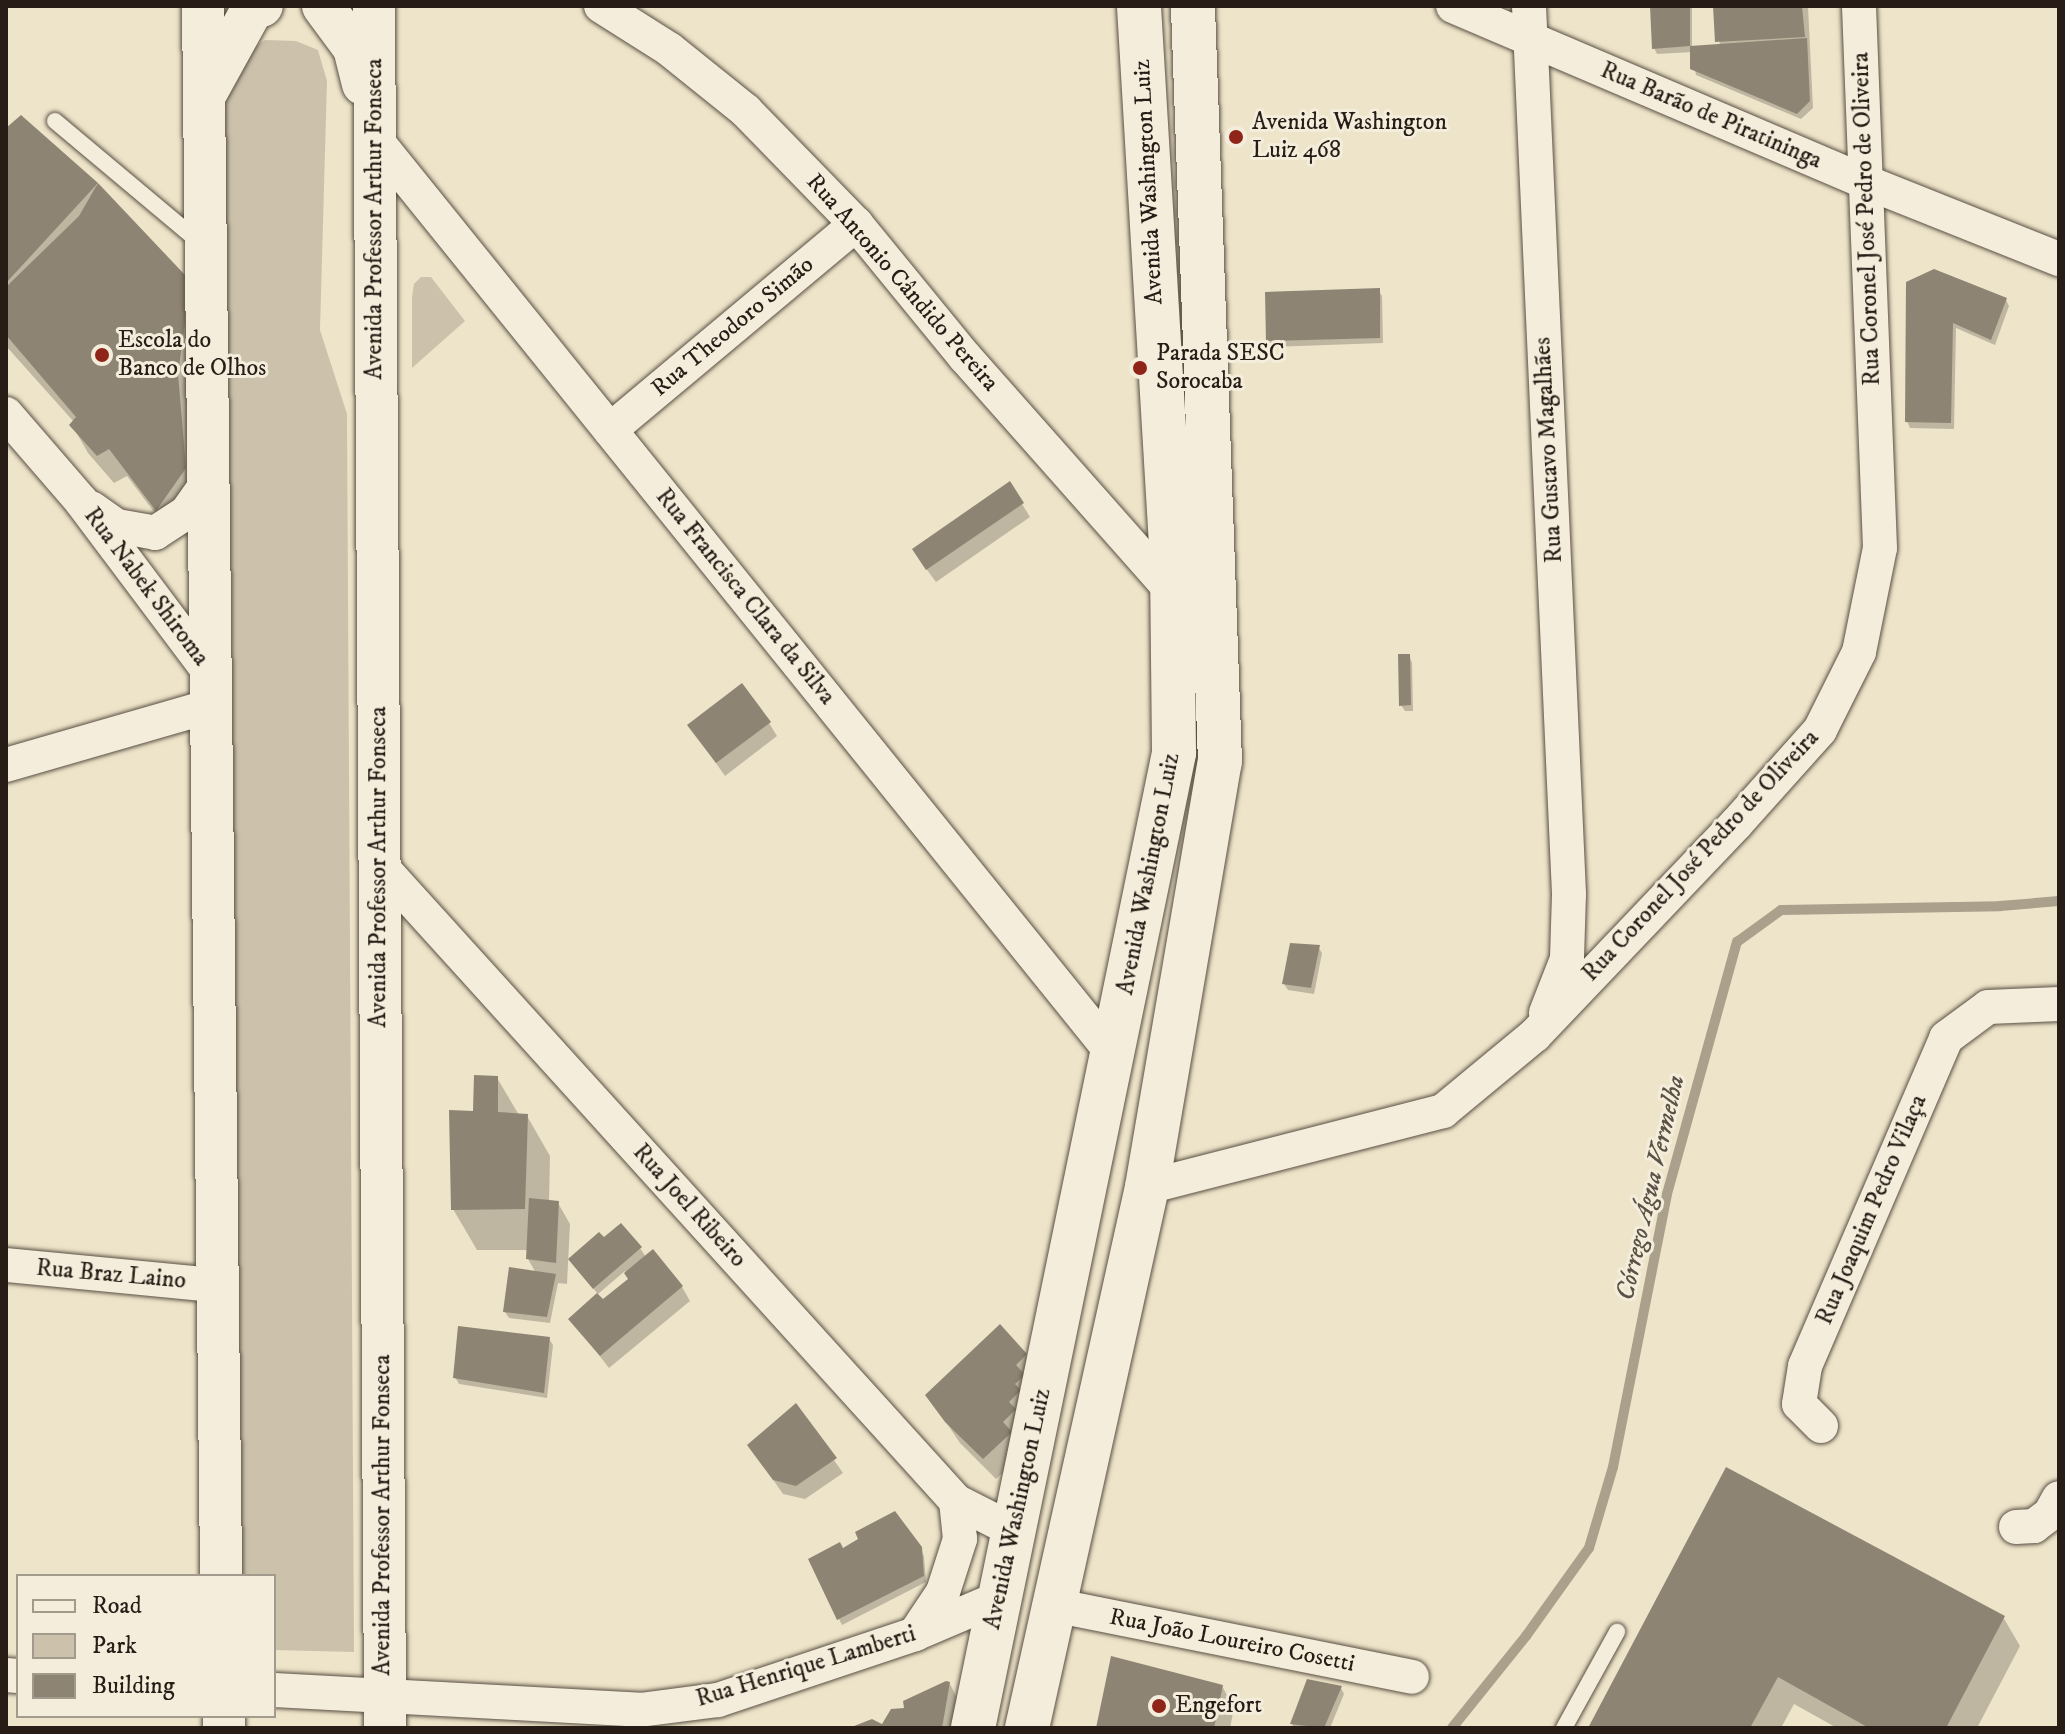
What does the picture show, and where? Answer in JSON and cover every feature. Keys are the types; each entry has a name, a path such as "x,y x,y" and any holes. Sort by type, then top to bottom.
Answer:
{"main road":[{"name":"Avenida Washington Luiz","path":"973,1728 997,1599 1114,1055 1174,753 1173,592 1139,6"},
{"name":"Avenida Washington Luiz","path":"1027,1728 1147,1187 1220,762 1193,6"}],"street":[{"path":"203,6 210,479 215,1285 221,1574"},
{"path":"203,100 253,8 262,6"},
{"path":"323,6 354,48 376,140"},
{"name":"Avenida Professor Arthur Fonseca","path":"374,6 384,1711"},
{"name":"Rua Antonio Cândido Pereira","path":"601,6 669,49 746,111 856,224 965,357 1173,592"},
{"name":"Rua Barão de Piratininga","path":"1453,6 1530,23 1866,182 2059,259"},
{"name":"Rua Coronel José Pedro de Oliveira","path":"1147,1187 1443,1111 1535,1035 1820,730 1859,652 1880,548 1859,6"},
{"name":"Rua Gustavo Magalhães","path":"1530,23 1569,894 1567,959 1557,993 1535,1035"},
{"name":"Rua Francisca Clara da Silva","path":"376,140 1114,1055"},
{"name":"Rua Theodoro Simão","path":"610,430 856,224"},
{"name":"Rua Nabek Shiroma","path":"6,414 81,501 210,690"},
{"name":"Rua Nabek Shiroma","path":"81,501 117,526 155,533 186,513 210,479"},
{"path":"6,765 210,690"},
{"name":"Rua Joel Ribeiro","path":"379,864 956,1501 1013,1530"},
{"name":"Rua Gustavo Magalhães","path":"1569,894 1579,920 1588,930 1606,935 1644,921"},
{"name":"Rua Joaquim Pedro Vilaça","path":"1821,1426 1799,1404 1805,1366 1946,1038 1988,1007 2059,1004"},
{"name":"Rua Braz Laino","path":"6,1265 215,1285"},
{"path":"2016,1527 2034,1526 2050,1514 2059,1498"},
{"path":"915,1634 943,1592 960,1539 956,1501"},
{"name":"Rua Henrique Lamberti","path":"276,1690 384,1711 640,1710 718,1700 915,1634 997,1599"},
{"name":"Rua João Loureiro Cosetti","path":"1053,1605 1412,1677"}],"lane":[{"path":"55,121 206,249"},
{"path":"1564,1728 1617,1632"}],"green space":[{"path":"265,40 296,41 318,50 327,81 320,330 347,414 354,1652 276,1650 276,1574 228,1574 225,93 241,57"},
{"path":"421,277 431,277 465,321 412,368 412,297 414,284"}],"building":[{"path":"1650,6 1690,6 1690,46 1652,49"},
{"path":"1713,6 1802,6 1805,37 1715,42"},
{"path":"1807,38 1810,101 1797,114 1690,69 1690,46"},
{"path":"21,115 98,183 6,283 6,128"},
{"name":"Escola do Banco de Olhos","path":"98,183 185,275 185,323 178,374 186,468 156,511 109,449 97,456 69,425 76,417 6,335 6,287 79,216"},
{"path":"1934,269 2007,298 1991,340 1953,323 1951,423 1905,422 1906,282"},
{"path":"1380,288 1380,338 1266,341 1265,292"},
{"path":"1010,481 1024,503 926,570 912,549"},
{"path":"1398,654 1410,654 1411,705 1399,706"},
{"path":"742,683 771,722 716,763 687,725"},
{"path":"1290,943 1320,945 1311,988 1282,984"},
{"path":"474,1075 498,1076 498,1112 528,1114 525,1209 451,1210 449,1110 473,1111"},
{"path":"529,1198 559,1201 556,1263 526,1259"},
{"path":"621,1223 642,1247 593,1289 568,1259 599,1232 604,1237"},
{"path":"653,1249 683,1286 600,1356 568,1319 597,1293 603,1299 628,1279 624,1273"},
{"path":"509,1267 556,1274 547,1317 503,1312"},
{"path":"1000,1324 1027,1354 1016,1365 1025,1375 1015,1384 1021,1390 1009,1402 1016,1409 1003,1422 1012,1432 983,1459 945,1422 925,1395"},
{"path":"458,1326 550,1337 544,1393 453,1378"},
{"path":"796,1403 837,1458 796,1486 773,1480 747,1445"},
{"path":"1726,1467 2005,1616 1946,1728 1869,1728 1778,1677 1750,1728 1588,1728"},
{"path":"895,1511 922,1547 924,1576 837,1620 808,1559 840,1542 843,1548 858,1539 855,1532"},
{"name":"Engefort","path":"1111,1656 1223,1685 1214,1728 1096,1728"},
{"path":"1307,1679 1342,1686 1324,1728 1290,1724"},
{"path":"946,1681 950,1682 942,1728 849,1728 872,1719 882,1724 891,1709 904,1708 903,1701"}],"waterway":[{"name":"Córrego Água Vermelha","path":"1452,1728 1526,1636 1589,1548 1613,1467 1667,1194 1737,942 1781,910 2000,906 2059,901"}],"place":[{"name":"Avenida Washington Luiz 468","path":"1236,137"},
{"name":"Escola do Banco de Olhos","path":"102,355"},
{"name":"Parada SESC Sorocaba","path":"1140,368"},
{"name":"Engefort","path":"1159,1706"}]}
